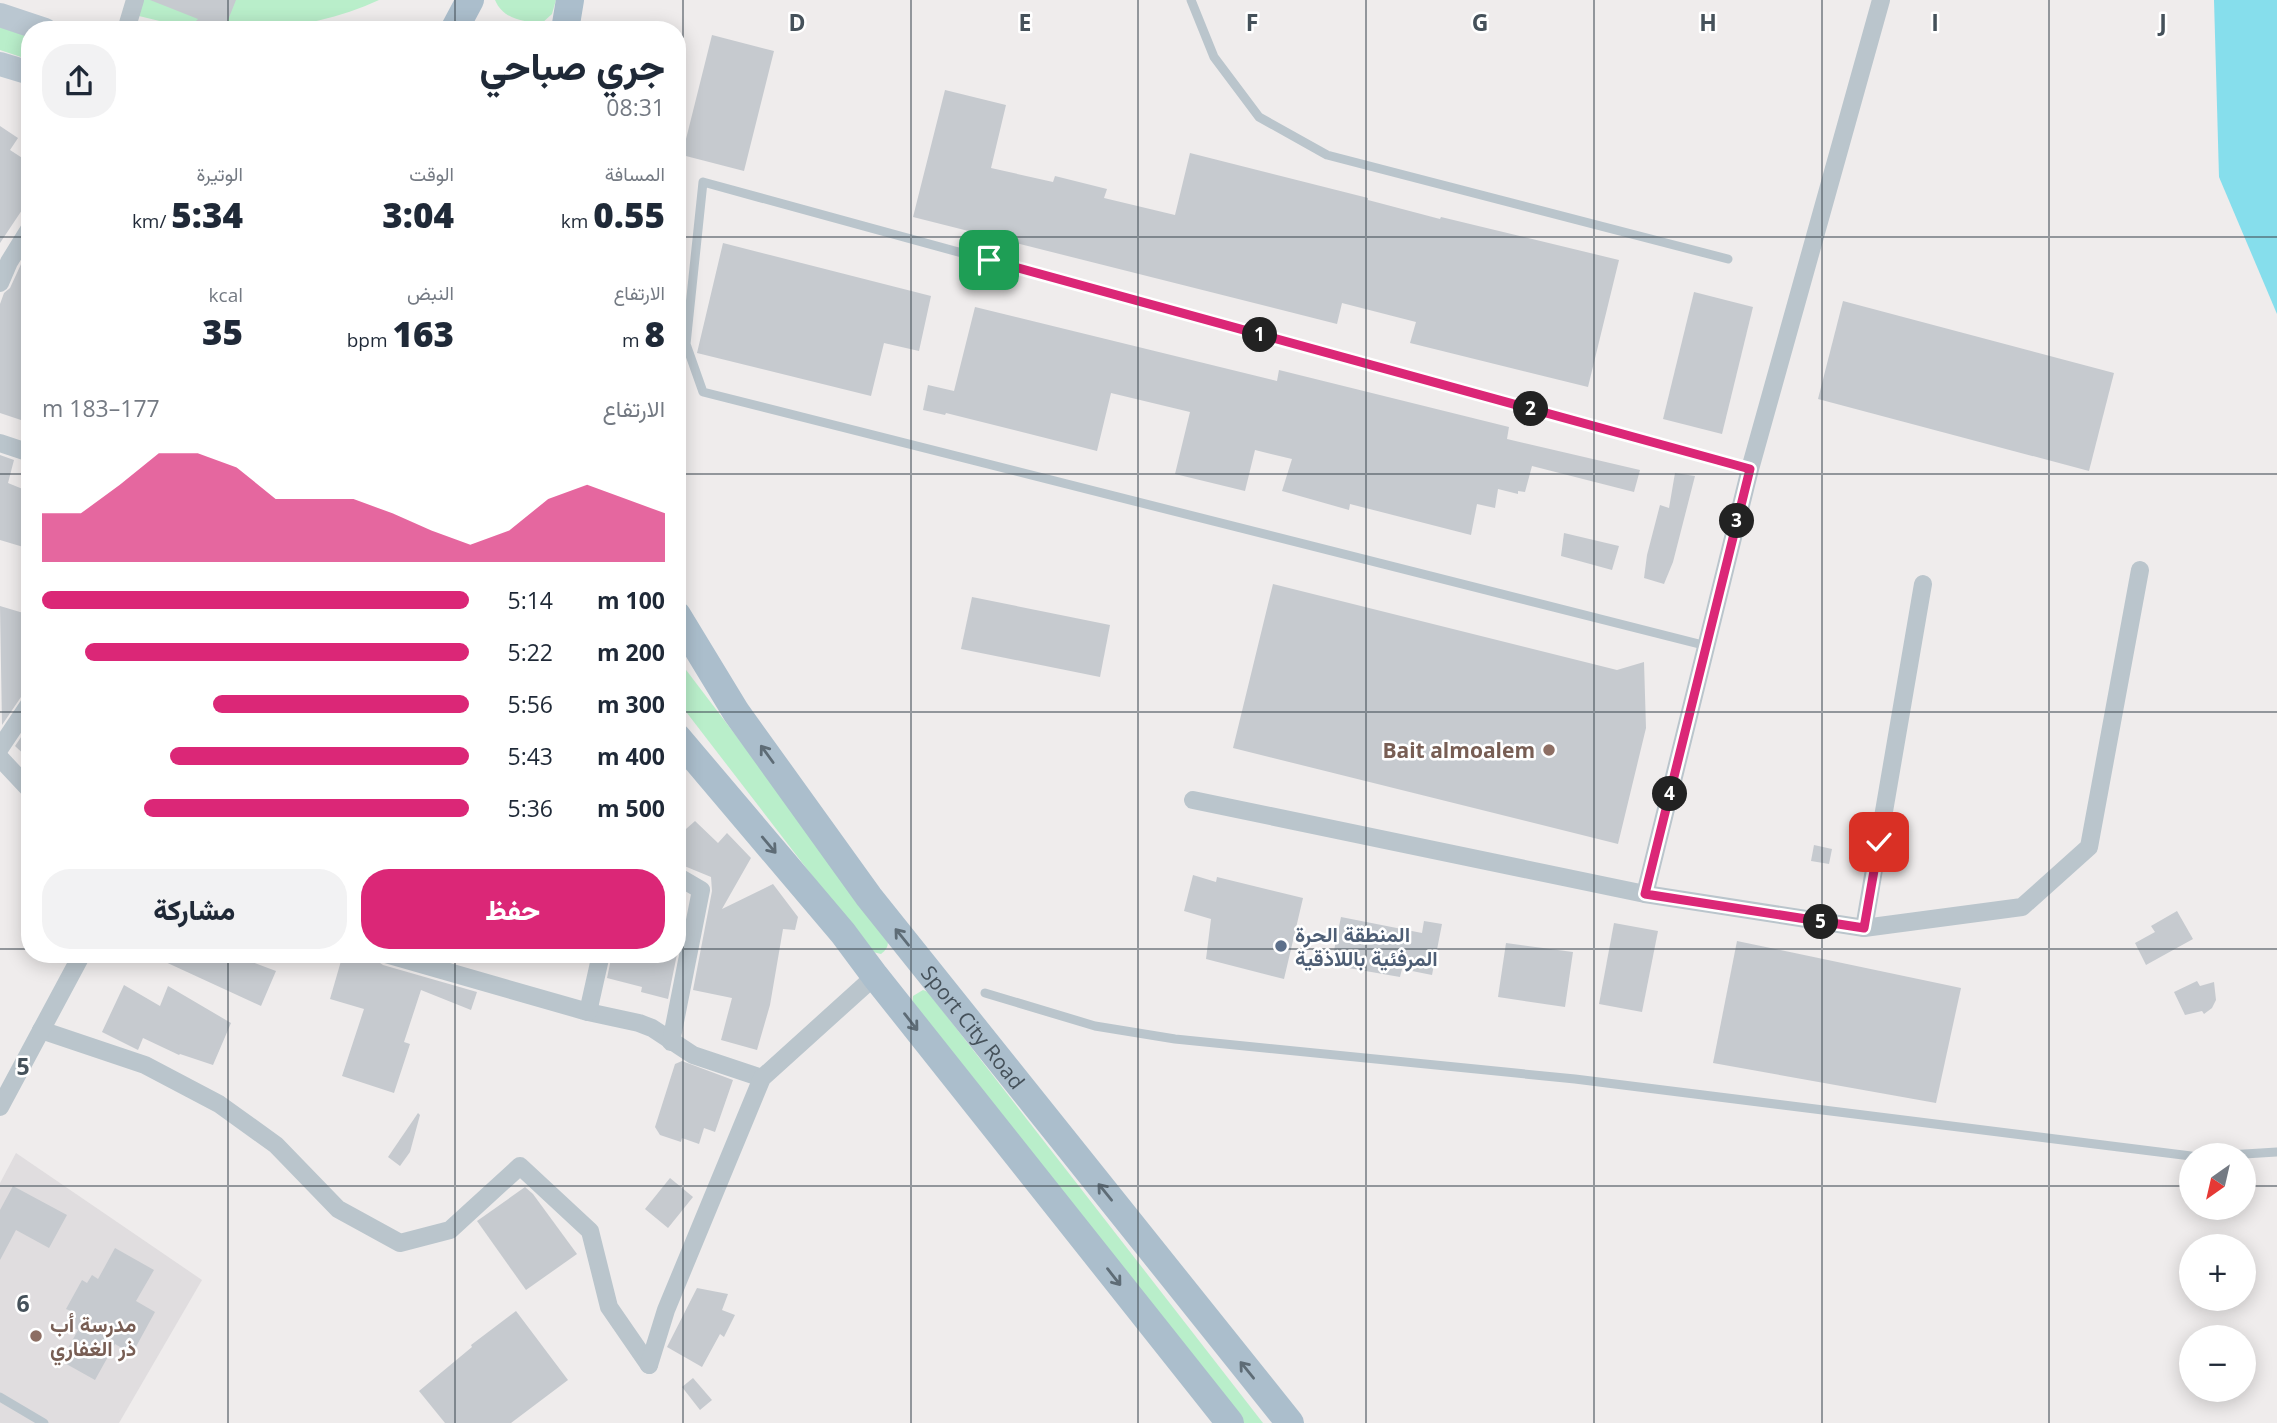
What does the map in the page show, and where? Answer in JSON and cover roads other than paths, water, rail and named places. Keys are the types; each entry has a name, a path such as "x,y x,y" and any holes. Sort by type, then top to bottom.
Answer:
{"main road":[{"path":"459,21 470,0"},
{"path":"566,21 570,0"},
{"path":"0,15 21,22"},
{"path":"0,64 21,70"},
{"name":"Sport City Road","path":"686,630 737,712 869,897 1290,1423"},
{"path":"686,748 843,933 1230,1423"}],"street":[{"path":"129,21 135,0"},
{"path":"1645,894 1750,469 1881,0"},
{"path":"0,283 4,259 21,239"},
{"path":"0,443 21,450"},
{"path":"1193,800 1645,894 1864,928 2022,907 2089,847 2140,570"},
{"path":"1864,928 1923,584"},
{"path":"0,748 21,716"},
{"path":"0,758 21,780"},
{"path":"671,1042 701,890 686,881"},
{"path":"0,1107 77,963"},
{"path":"417,963 588,1012 639,1023 662,1034 693,1055 762,1078"},
{"path":"588,1012 599,963"},
{"path":"41,1030 145,1065 219,1104 276,1145 338,1209 400,1243 450,1230 520,1166 590,1231 610,1307 649,1365 666,1310 762,1078 875,976"}],"lane":[{"path":"1191,0 1213,58 1259,117 1328,155 1728,259"},
{"path":"1707,646 703,392 686,344 703,182 1750,469"},
{"path":"985,993 1095,1026 1175,1039 1575,1079 2179,1154"},
{"path":"2256,1153 2277,1152"},
{"path":"0,1397 44,1423"}],"water":[{"path":"2214,0 2277,0 2277,314 2219,177"}],"place":[{"name":"Bait almoalem","path":"1549,750"},
{"name":"المنطقة الحرة المرفئية باللاذقية","path":"1281,946"},
{"name":"مدرسة أب ذر الغفاري","path":"36,1336"}]}
